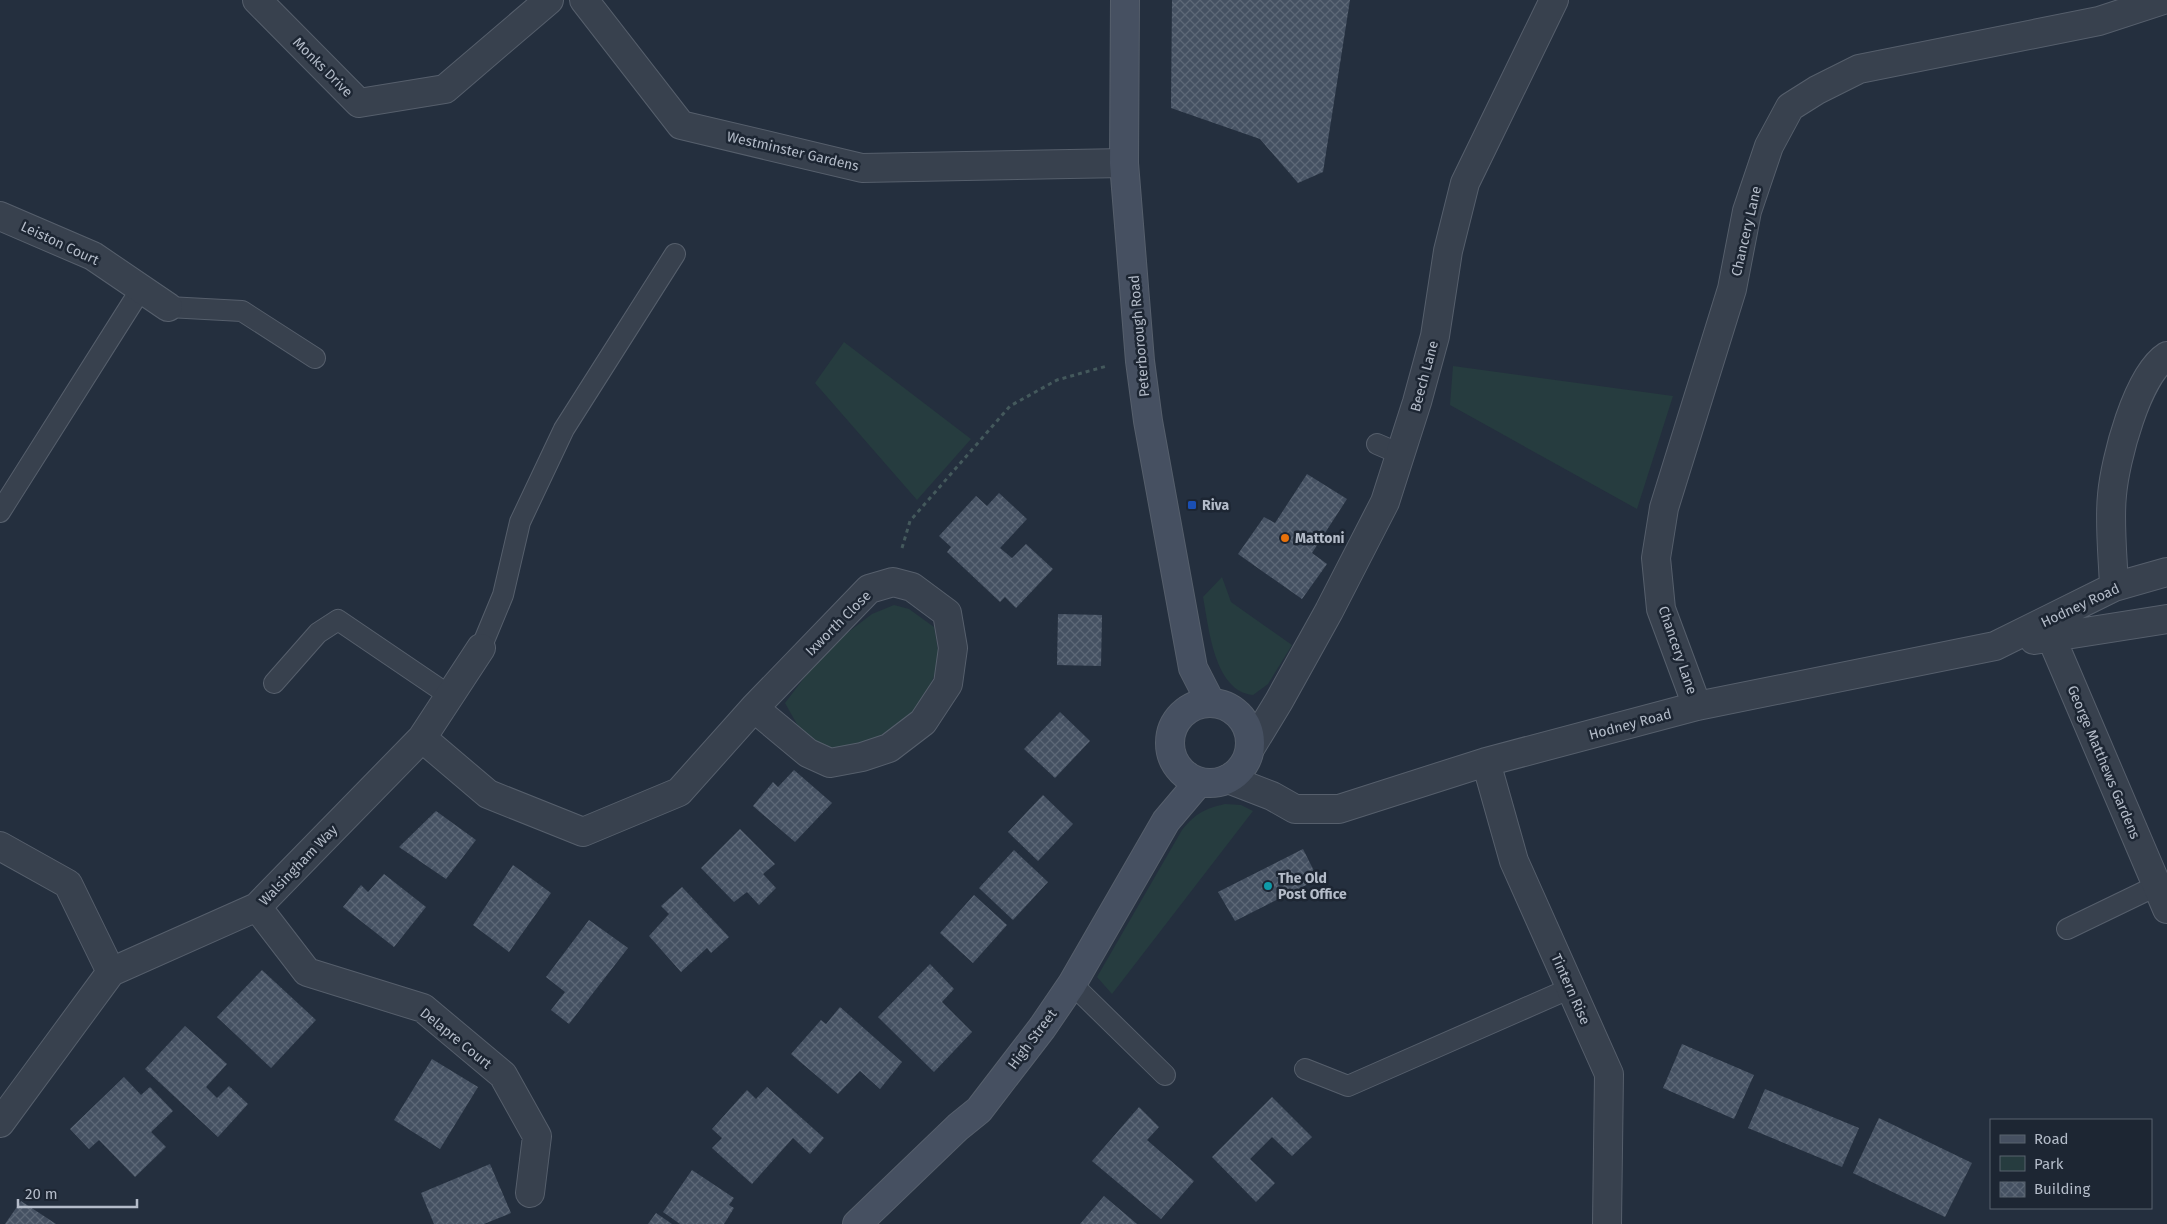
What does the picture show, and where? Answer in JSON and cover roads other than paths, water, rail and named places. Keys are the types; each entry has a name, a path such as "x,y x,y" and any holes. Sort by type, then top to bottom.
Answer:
{"street":[{"name":"Monks Drive","path":"257,0 359,103 445,89 549,0"},
{"name":"Westminster Gardens","path":"584,0 681,125 862,168 1124,164"},
{"name":"Peterborough Road","path":"1125,0 1124,164 1140,361 1148,421 1199,706"},
{"name":"Beech Lane","path":"1243,753 1279,702 1329,612 1385,502 1389,449 1417,402 1435,336 1448,251 1465,183 1554,0"},
{"name":"Chancery Lane","path":"1697,706 1661,609 1656,558 1664,508 1732,289 1748,211 1769,146 1790,108 1817,90 1859,69 2099,21 2164,0"},
{"name":"Leiston Court","path":"0,216 93,256 168,307"},
{"path":"2114,587 2112,496 2121,444 2136,400 2158,361 2167,356"},
{"name":"Hodney Road","path":"1995,646 2114,587 2167,572"},
{"name":"Ixworth Close","path":"422,738 488,794 582,832 679,792 754,708 869,589 892,582 912,587 947,613 953,648 948,684 923,722 889,748 862,757 830,763 808,753 754,708"},
{"name":"Hodney Road","path":"1243,753 1272,796 1295,809 1338,809 1486,762 1697,706 1995,646 2167,619"},
{"name":"George Matthews Gardens","path":"2051,637 2162,897"},
{"name":"Walsingham Way","path":"0,1123 112,972 257,908 422,738 481,648"},
{"path":"1199,706 1230,708 1241,716 1243,753 1215,783 1191,777 1173,760 1170,744 1173,727 1199,706"},
{"name":"Tintern Rise","path":"1486,762 1514,862 1609,1074 1607,1224"},
{"name":"High Street","path":"857,1224 958,1127 979,1110 1042,1028 1072,984 1191,777"},
{"path":"0,846 68,884 112,972"},
{"name":"Delapre Court","path":"257,908 307,972 422,1008 503,1075 537,1136 530,1193"}],"lane":[{"path":"481,648 503,595 520,522 564,429 675,254"},
{"path":"0,512 141,289"},
{"path":"168,307 242,311 315,358"},
{"path":"274,683 318,632 338,620 450,696"},
{"name":"George Matthews Gardens","path":"2067,930 2162,897"},
{"path":"1072,984 1165,1075"},
{"path":"1305,1069 1348,1086 1571,988"}],"place":[{"name":"Riva","path":"1192,505"},
{"name":"Mattoni","path":"1285,538"},
{"name":"The Old Post Office","path":"1268,886"}]}
